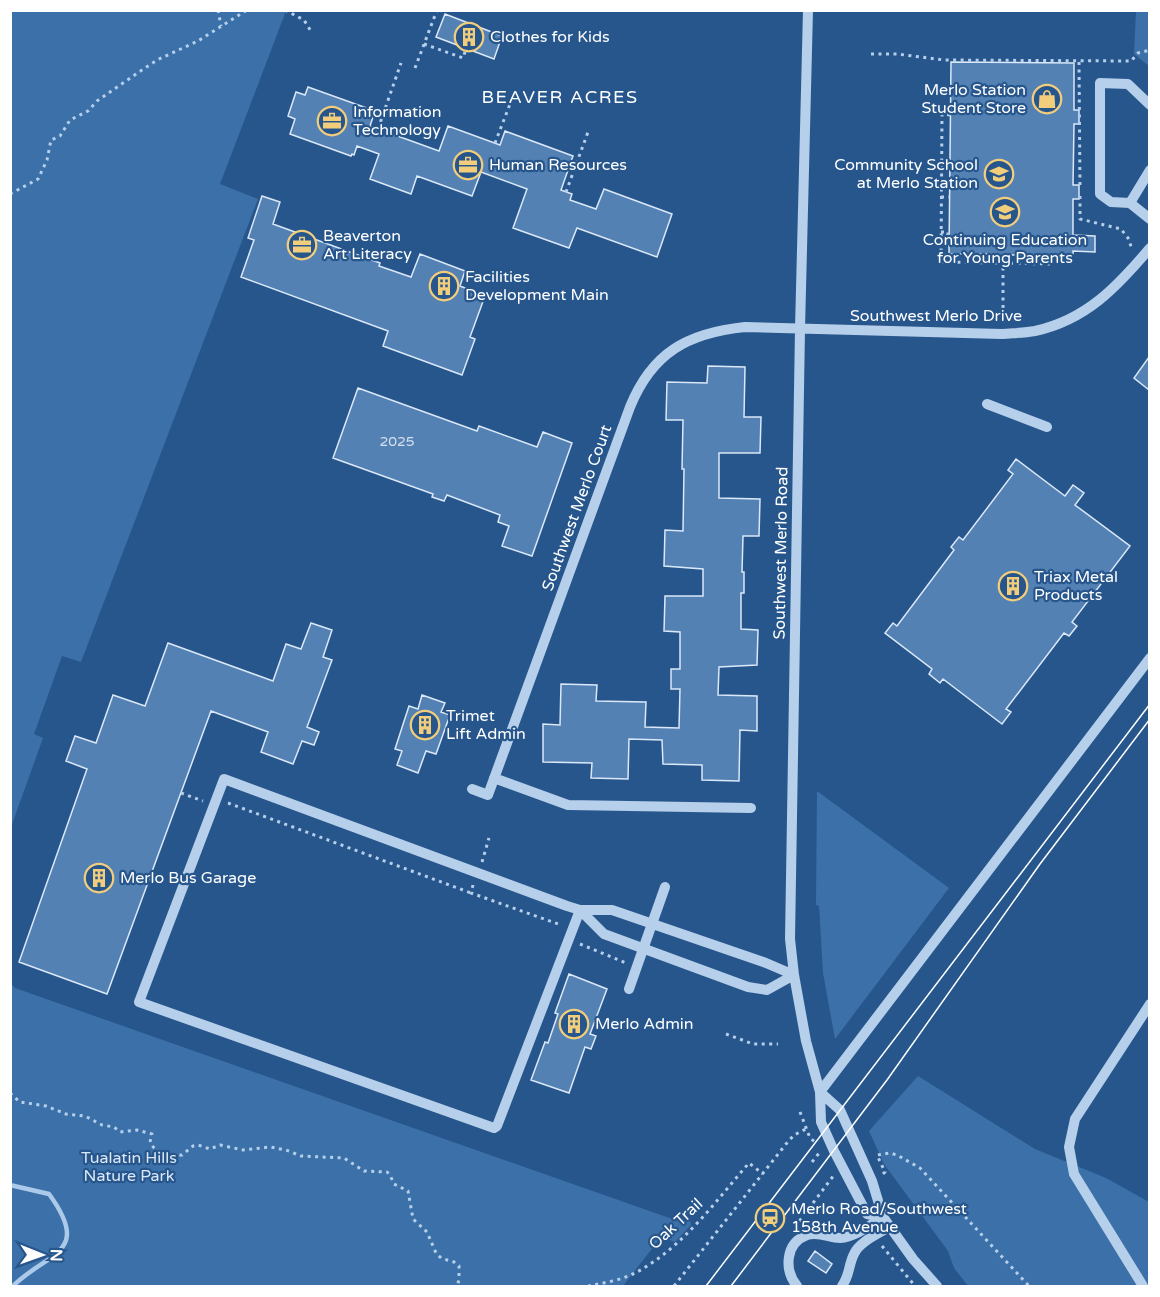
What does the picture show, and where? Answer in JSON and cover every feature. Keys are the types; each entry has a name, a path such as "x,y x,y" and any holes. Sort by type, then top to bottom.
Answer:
{"street":[{"name":"Southwest Merlo Road","path":"808,10 800,329 790,937 794,975 806,1041 820,1092 821,1122 867,1214 883,1217"},
{"path":"1149,105 1128,84 1100,82 1101,195 1111,202 1130,203 1149,219"},
{"path":"1130,203 1149,171"},
{"name":"Southwest Merlo Drive","path":"800,329 1002,334 1034,331 1057,324 1095,305 1149,248"},
{"name":"Southwest Merlo Court","path":"494,778 639,385 651,368 666,354 687,342 713,332 745,327 800,329"},
{"path":"987,404 1047,427"},
{"path":"820,1092 1149,658"},
{"path":"580,910 497,1126 491,1128 139,1002 224,778 580,910 612,910 766,963 794,975"},
{"path":"472,789 488,795 494,778 568,805 751,808"},
{"path":"629,989 665,887"},
{"path":"580,910 604,934 748,987 767,990 794,975"},
{"path":"1143,1287 1074,1174 1070,1147 1075,1119 1149,1004"},
{"name":"Southwest Merlo Road","path":"820,1092 840,1110 872,1181 883,1217 937,1287"},
{"path":"797,1287 791,1280 788,1259 798,1241 808,1235 817,1234 840,1238 856,1233 883,1217"},
{"path":"842,1287 849,1274 854,1252 862,1244 889,1227"}],"path":[{"path":"218,10 221,26"},
{"path":"10,195 38,179 47,160 51,140 60,136 70,120 88,111 97,101 157,60 198,41 247,10"},
{"path":"415,68 437,10"},
{"path":"286,11 304,20 312,33"},
{"path":"424,44 463,58 466,49"},
{"path":"871,54 897,54 944,60 1079,62 1131,61 1138,53 1149,50"},
{"path":"1079,62 1080,189"},
{"path":"378,129 401,63"},
{"path":"495,143 510,104"},
{"path":"950,115 942,114 941,262 1050,264"},
{"path":"566,192 588,132"},
{"path":"1080,196 1080,219 1121,230 1128,238 1137,263"},
{"path":"941,197 950,197"},
{"path":"941,232 948,232 947,246 949,246"},
{"path":"1003,262 1003,316"},
{"path":"181,793 214,804 234,805 471,893"},
{"path":"579,944 626,963"},
{"path":"726,1034 753,1044 778,1044"},
{"path":"10,1093 20,1102 46,1106 66,1114 85,1116 102,1125 114,1127 120,1132 137,1130 152,1134 150,1142 155,1150 161,1153 182,1155 193,1146 198,1145 210,1149 220,1145 243,1150 270,1147 301,1156 344,1158 364,1171 387,1172 394,1184 408,1191 413,1219 427,1232 436,1253 441,1258 459,1266 457,1287"},
{"path":"674,1287 794,1135 806,1129 800,1112"},
{"path":"812,1162 822,1150"},
{"path":"878,1155 890,1153 897,1155 920,1168 1029,1287"},
{"name":"Oak Trail","path":"588,1287 617,1280 636,1272 659,1257 694,1228 749,1163 763,1174"},
{"path":"798,1241 791,1232 834,1174"}],"green space":[{"path":"11,10 286,11 220,184 258,199 81,662 62,656 34,734 43,738 11,827"},
{"path":"1136,11 1149,11 1149,66 1134,54"},
{"path":"817,791 949,888 835,1039 823,973 819,906 816,905"},
{"name":"Tualatin Hills Nature Park","path":"11,984 15,988 678,1221 683,1210 688,1210 691,1225 675,1242 661,1237 623,1286 11,1286"},
{"path":"918,1076 1035,1149 1106,1178 1149,1202 1149,1286 968,1286 954,1268 948,1251 884,1164 869,1131"}],"building":[{"name":"Clothes for Kids","path":"445,14 502,36 494,59 436,37"},
{"path":"951,62 1074,63 1074,110 1079,110 1079,124 1074,124 1073,185 1079,185 1079,199 1073,199 1073,235 1095,236 1095,252 1073,251 1073,255 1011,255 1011,261 997,261 997,254 949,254"},
{"path":"308,87 375,111 370,126 439,151 448,126 500,145 505,131 573,156 561,190 572,194 570,200 596,209 604,189 672,214 657,257 577,228 569,248 513,228 527,189 481,172 472,196 417,176 411,194 370,179 379,154 357,146 354,155 351,156 290,134 295,119 288,116 296,92 305,95"},
{"path":"262,196 280,202 273,224 380,263 379,266 411,277 420,254 465,271 460,286 485,296 470,337 475,339 462,375 383,346 388,331 241,277 254,240 248,238"},
{"path":"1149,357 1149,390 1134,378"},
{"path":"708,366 745,367 744,417 761,417 760,453 719,453 719,498 760,499 759,536 743,536 744,593 741,593 741,629 758,630 757,665 719,667 718,695 757,696 757,731 740,730 739,781 702,780 702,765 663,764 662,740 629,739 628,779 591,778 592,763 543,762 543,724 560,725 561,684 597,685 596,701 646,702 645,727 679,728 680,689 671,689 671,669 680,669 680,632 664,631 665,596 703,596 703,569 664,566 665,530 683,531 683,420 666,420 667,382 707,383"},
{"path":"358,388 477,431 479,426 537,447 543,432 572,443 532,556 502,546 509,526 498,522 500,515 447,495 444,501 432,497 433,494 333,458"},
{"name":"Triax Metal Products","path":"1016,459 1065,496 1073,485 1084,493 1075,505 1130,546 1072,622 1077,626 1069,636 1064,633 1006,709 1011,712 1002,724 943,679 940,683 929,674 932,669 885,633 893,623 897,626 954,550 951,547 959,537 963,540 1013,474 1008,470"},
{"name":"Merlo Bus Garage","path":"311,623 332,630 323,657 332,660 307,727 319,732 314,745 302,741 293,764 261,752 268,732 211,711 107,994 19,962 87,769 66,761 75,736 96,743 113,695 145,706 168,643 273,681 286,644 301,649"},
{"name":"Trimet Lift Admin","path":"422,695 445,703 441,712 450,715 436,754 426,751 418,773 397,765 402,751 395,749 409,706 418,709"},
{"name":"Merlo Admin","path":"569,974 607,989 590,1034 596,1036 591,1049 585,1047 569,1093 531,1080 545,1042 548,1043 558,1014 555,1013"},
{"path":"815,1251 832,1264 826,1273 808,1261"}],"waterway":[{"path":"10,1185 49,1194 67,1229 66,1241 60,1250 13,1286"}],"tram line":[{"path":"706,1286 1150,704"},
{"path":"731,1286 887,1080 1040,864 1150,719"}],"place":[{"name":"Clothes for Kids","path":"469,37"},
{"name":"Merlo Station Student Store","path":"1047,99"},
{"name":"Information Technology","path":"332,121"},
{"name":"Human Resources","path":"468,165"},
{"name":"Community School at Merlo Station","path":"999,174"},
{"name":"Continuing Education for Young Parents","path":"1005,212"},
{"name":"Beaverton Art Literacy","path":"302,245"},
{"name":"Facilities Development Main","path":"444,286"},
{"name":"Triax Metal Products","path":"1013,586"},
{"name":"Trimet Lift Admin","path":"425,725"},
{"name":"Merlo Bus Garage","path":"99,878"},
{"name":"Merlo Admin","path":"574,1024"},
{"name":"Merlo Road/Southwest 158th Avenue","path":"770,1218"}],"district":[{"name":"BEAVER ACRES","path":"560,97"}]}
